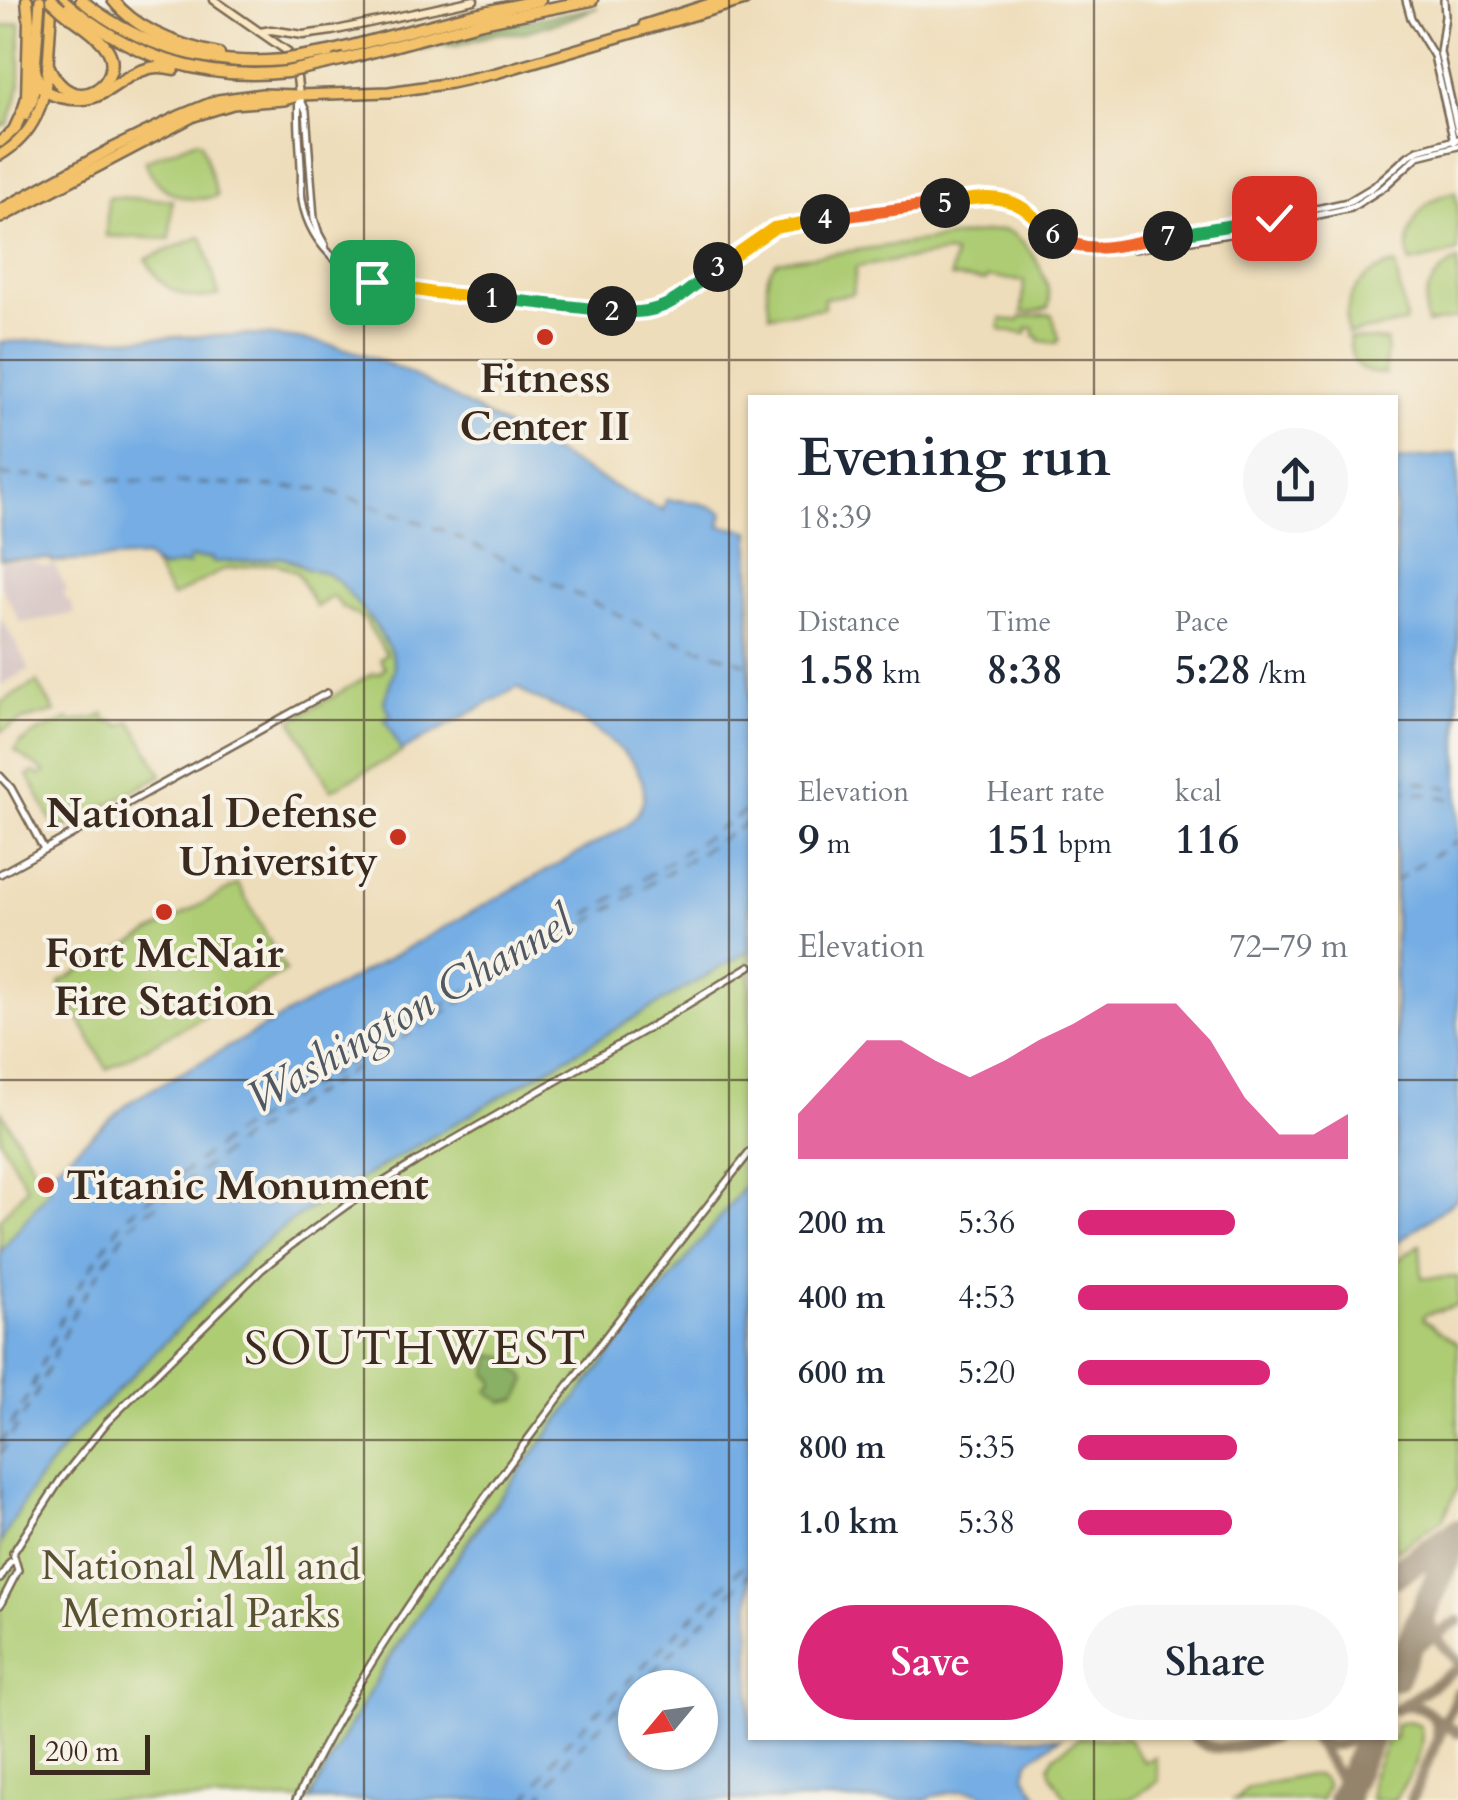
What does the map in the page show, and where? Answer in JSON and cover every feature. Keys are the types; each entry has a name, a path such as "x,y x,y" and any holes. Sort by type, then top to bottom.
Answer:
{"highway":[{"path":"82,0 114,24 154,43 202,58 285,66 345,60 482,22 592,0"},
{"path":"114,0 127,16 150,31 244,62"},
{"path":"35,70 45,93 88,100 154,67 250,75 466,16 540,0"},
{"path":"48,65 60,86 81,94 102,85 110,69 110,55 104,45 57,2"},
{"path":"57,2 136,48 214,72"},
{"path":"14,130 26,101 28,5"}],"main road":[{"path":"0,141 14,130 32,102 40,0"},
{"path":"214,0 289,54 299,96"},
{"path":"260,32 303,35 346,29 474,0"},
{"path":"623,34 722,0"},
{"path":"0,214 194,116 234,104 456,83 745,0"},
{"path":"0,155 30,129 40,110 57,2"},
{"path":"276,42 288,34"}],"street":[{"path":"1406,0 1411,18 1434,56 1456,140"},
{"path":"1444,0 1440,52 1456,140"},
{"path":"299,96 302,198 315,236 332,256 358,276 387,286 637,313 666,306 779,226 993,198 1021,206 1051,233 1075,246 1123,246 1348,202 1418,150 1456,140"},
{"path":"299,96 306,111 316,226 332,256"},
{"path":"0,874 328,693"},
{"path":"3,778 44,849"},
{"path":"0,1605 18,1570 14,1553 70,1467 138,1389 289,1246 433,1152 748,967"},
{"path":"296,1800 341,1713 403,1612 463,1526 594,1350 748,1155"},
{"path":"0,1579 14,1561"}],"shaded area":[{"path":"0,562 54,565 74,614 21,623 0,584"},
{"path":"0,616 30,669 0,685"}],"green space":[{"path":"598,7 521,33 498,33 454,46 439,44 421,49 431,42 454,41 493,27"},
{"path":"20,23 20,87 8,124 0,126 0,27"},
{"path":"197,140 201,142 217,196 194,199 174,194 157,181 145,161"},
{"path":"1455,192 1458,252 1410,263 1409,239 1416,217 1432,201"},
{"path":"108,197 172,200 170,239 106,236"},
{"path":"1003,230 1021,240 1037,262 1047,287 1048,308 1022,312 1024,281 951,277 954,254 946,253 856,267 853,294 824,298 824,308 770,315 767,279 778,261"},
{"path":"200,237 219,295 196,297 175,292 159,279 146,259"},
{"path":"1458,260 1458,318 1427,324 1425,304 1430,286"},
{"path":"1395,264 1404,323 1348,334 1347,309 1356,289 1372,273"},
{"path":"1052,315 1059,339 1056,343 1039,341 1034,328 1027,328 1026,334 1000,330 1001,319 1019,321 1021,317"},
{"path":"1349,338 1387,341 1385,374 1358,366"},
{"path":"280,556 338,581 376,626 395,667 384,702 391,716 385,720 402,752 331,790 292,720 385,668 380,659 386,654 365,620 342,607 333,596 316,607 297,573 276,563 225,569 172,597 154,566 163,569 189,558 255,561"},
{"path":"37,682 55,712 23,720 0,732 0,703"},
{"path":"104,714 105,721 121,726 131,721 162,775 67,827 64,823 62,828 51,820 28,775 34,772 40,776 45,772 15,751 21,741 68,719 71,722"},
{"path":"238,884 286,971 107,1069 59,983"},
{"name":"National Mall and Memorial Parks","path":"748,951 748,1182 479,1524 389,1657 309,1800 0,1800 0,1544 33,1486 75,1434 250,1256 316,1205"},
{"path":"1,1111 40,1178 51,1188 0,1252 0,1219 27,1187 0,1139"},
{"path":"1420,1244 1422,1278 1458,1277 1458,1305 1424,1315 1423,1319 1458,1344 1458,1487 1443,1519 1398,1550 1398,1260"},
{"path":"492,1355 507,1358 527,1380 518,1399 502,1402 489,1393 494,1386 487,1374"},
{"path":"1408,1721 1419,1724 1422,1743 1416,1763 1394,1800 1371,1800 1371,1779 1387,1740 1398,1740 1398,1724"},
{"path":"1076,1740 1128,1740 1144,1762 1155,1757 1159,1781 1129,1800 1067,1800 1051,1775 1049,1766 1054,1756"},
{"path":"1307,1775 1324,1780 1327,1786 1321,1800 1231,1800 1247,1788"}],"water":[{"name":"Washington Channel","path":"245,335 330,345 411,374 637,499 663,510 666,500 703,504 723,512 720,526 748,531 748,951 287,1224 250,1255 75,1434 33,1486 0,1544 0,1252 50,1189 48,1173 131,1101 625,827 638,813 644,794 633,765 607,738 518,687 401,751 385,719 391,716 384,702 395,667 391,652 376,626 338,581 324,572 280,557 212,562 212,558 189,558 189,565 164,568 146,557 52,562 0,559 0,342"},
{"path":"1458,453 1458,1198 1398,1242 1398,461"},
{"path":"748,1182 748,1740 1057,1740 1028,1761 1025,1775 1041,1800 989,1800 978,1792 965,1790 926,1800 310,1800 405,1635 514,1479"}],"ferry route":[{"path":"0,475 324,489 442,530 661,635 748,664"},
{"path":"1398,778 1458,790"},
{"path":"1398,789 1458,800"},
{"path":"0,1445 28,1396 69,1301 124,1218 237,1131 412,1025 748,809"},
{"path":"0,1455 34,1398 76,1308 130,1225 242,1139 748,822"},
{"path":"1398,880 1458,841"},
{"path":"526,1800 563,1746 748,1561"},
{"path":"655,1670 748,1575"},
{"path":"538,1800 571,1755 618,1707"}],"taxiway":[{"path":"1433,1591 1433,1631 1458,1662"},
{"path":"1398,1660 1458,1621"},
{"path":"1398,1708 1458,1668"},
{"path":"1411,1800 1458,1693"},
{"path":"1403,1706 1417,1706 1429,1712 1436,1722 1438,1737"},
{"path":"1439,1720 1458,1733"},
{"path":"1198,1740 1221,1748 1263,1740"},
{"path":"1314,1740 1354,1800"},
{"path":"1317,1740 1334,1745 1349,1740"},
{"path":"1354,1796 1357,1763"}],"runway":[{"path":"1398,1572 1458,1533"},
{"path":"1398,1670 1458,1533"},
{"path":"1341,1800 1368,1740"}],"place":[{"name":"Fitness Center II","path":"545,337"},
{"name":"National Defense University","path":"398,837"},
{"name":"Fort McNair Fire Station","path":"164,912"},
{"name":"Titanic Monument","path":"46,1185"}],"district":[{"name":"SOUTHWEST","path":"416,1348"}],"route":[{"path":"372,282 434,293 637,313 666,306 766,232 800,222 993,198 1021,206 1062,240 1096,249 1274,218"}]}
